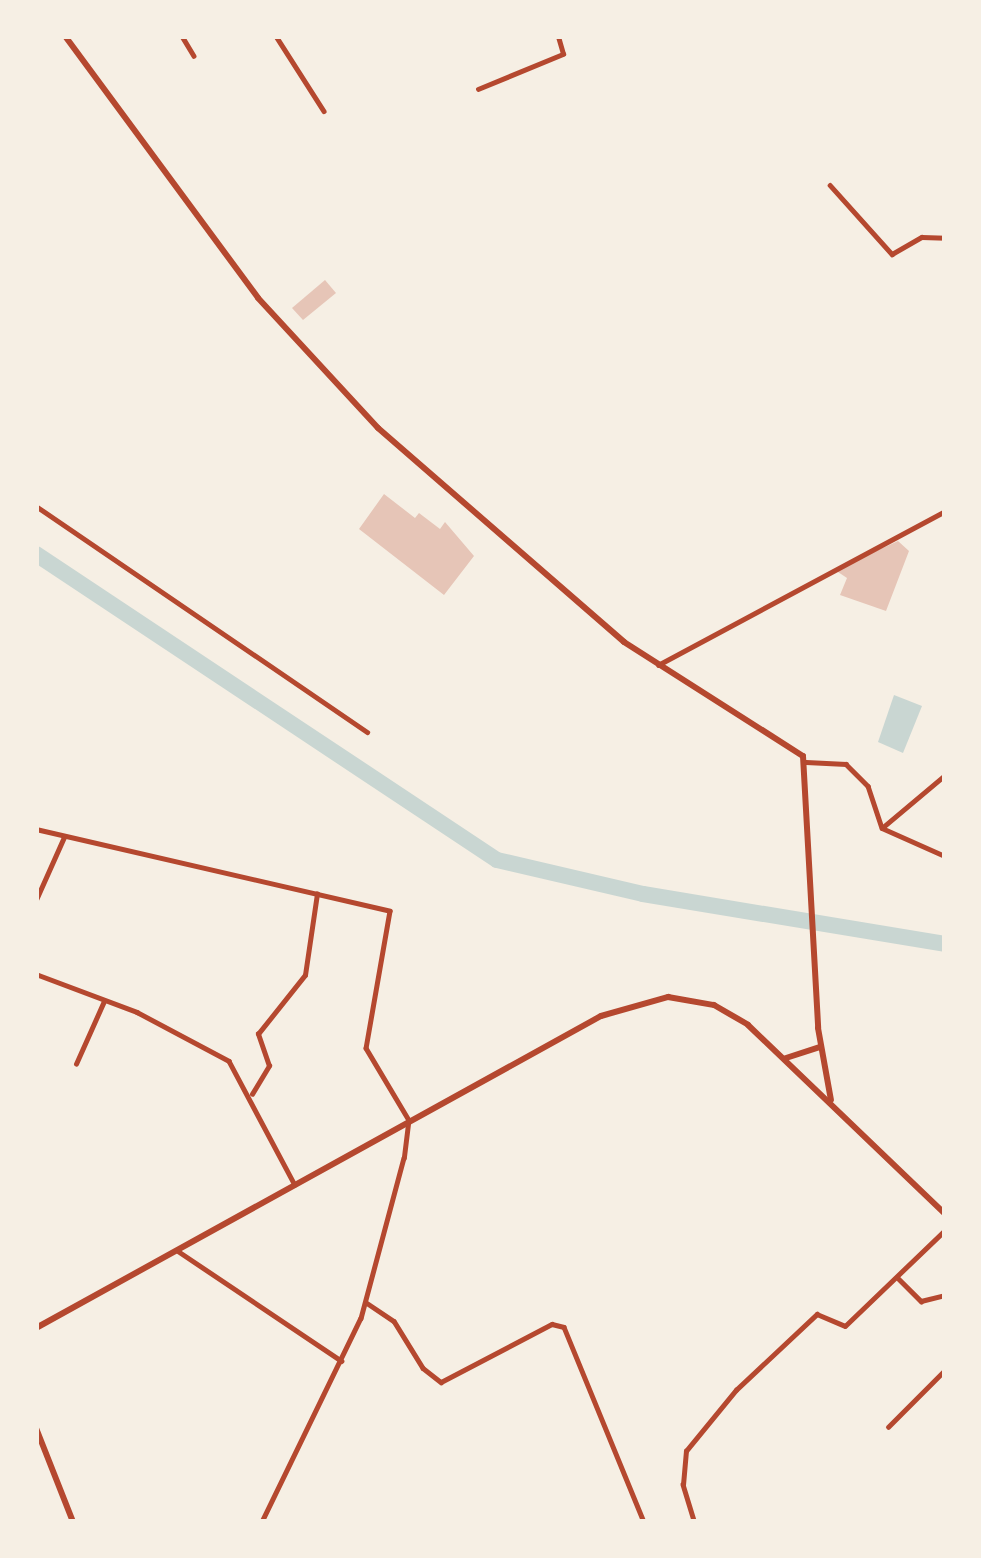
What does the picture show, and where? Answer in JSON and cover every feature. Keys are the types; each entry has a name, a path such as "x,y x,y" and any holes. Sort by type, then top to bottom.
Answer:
{"main road":[{"path":"65,36 258,298 331,382 595,619 658,665 790,742 806,762 820,1047 831,1100"},
{"path":"36,1328 409,1120 640,1001 692,998 714,1005 785,1058 945,1214"},
{"path":"785,1058 820,1047"},
{"path":"36,1428 73,1522"}],"street":[{"path":"182,36 194,56"},
{"path":"276,36 324,111"},
{"path":"478,88 563,54 558,36"},
{"path":"830,185 892,254 922,237 945,238"},
{"path":"36,506 367,732"},
{"path":"658,665 945,511"},
{"path":"806,762 842,761 858,773 882,828 945,856"},
{"path":"882,828 945,775"},
{"path":"36,830 390,911 366,1048 409,1120 367,1303 262,1522"},
{"path":"36,900 64,837"},
{"path":"252,1094 269,1066 258,1034 305,975 317,894"},
{"path":"36,974 222,1054 252,1094 295,1185"},
{"path":"76,1064 104,1001"},
{"path":"694,1522 683,1485 686,1451 698,1436 804,1324 821,1313 843,1327 945,1230"},
{"path":"178,1251 342,1361"},
{"path":"898,1278 921,1301 945,1295"},
{"path":"367,1303 394,1322 438,1382 552,1324 564,1327 644,1522"},
{"path":"888,1427 945,1370"}],"shaded area":[{"path":"894,695 922,706 903,753 878,742"}],"building":[{"path":"325,280 336,293 303,320 292,308"},
{"path":"384,494 415,518 419,513 440,529 445,522 474,556 444,595 359,529"},
{"path":"898,541 909,551 886,611 840,595 847,578 835,570"}],"waterway":[{"path":"36,554 497,860 643,894 945,944"}]}
